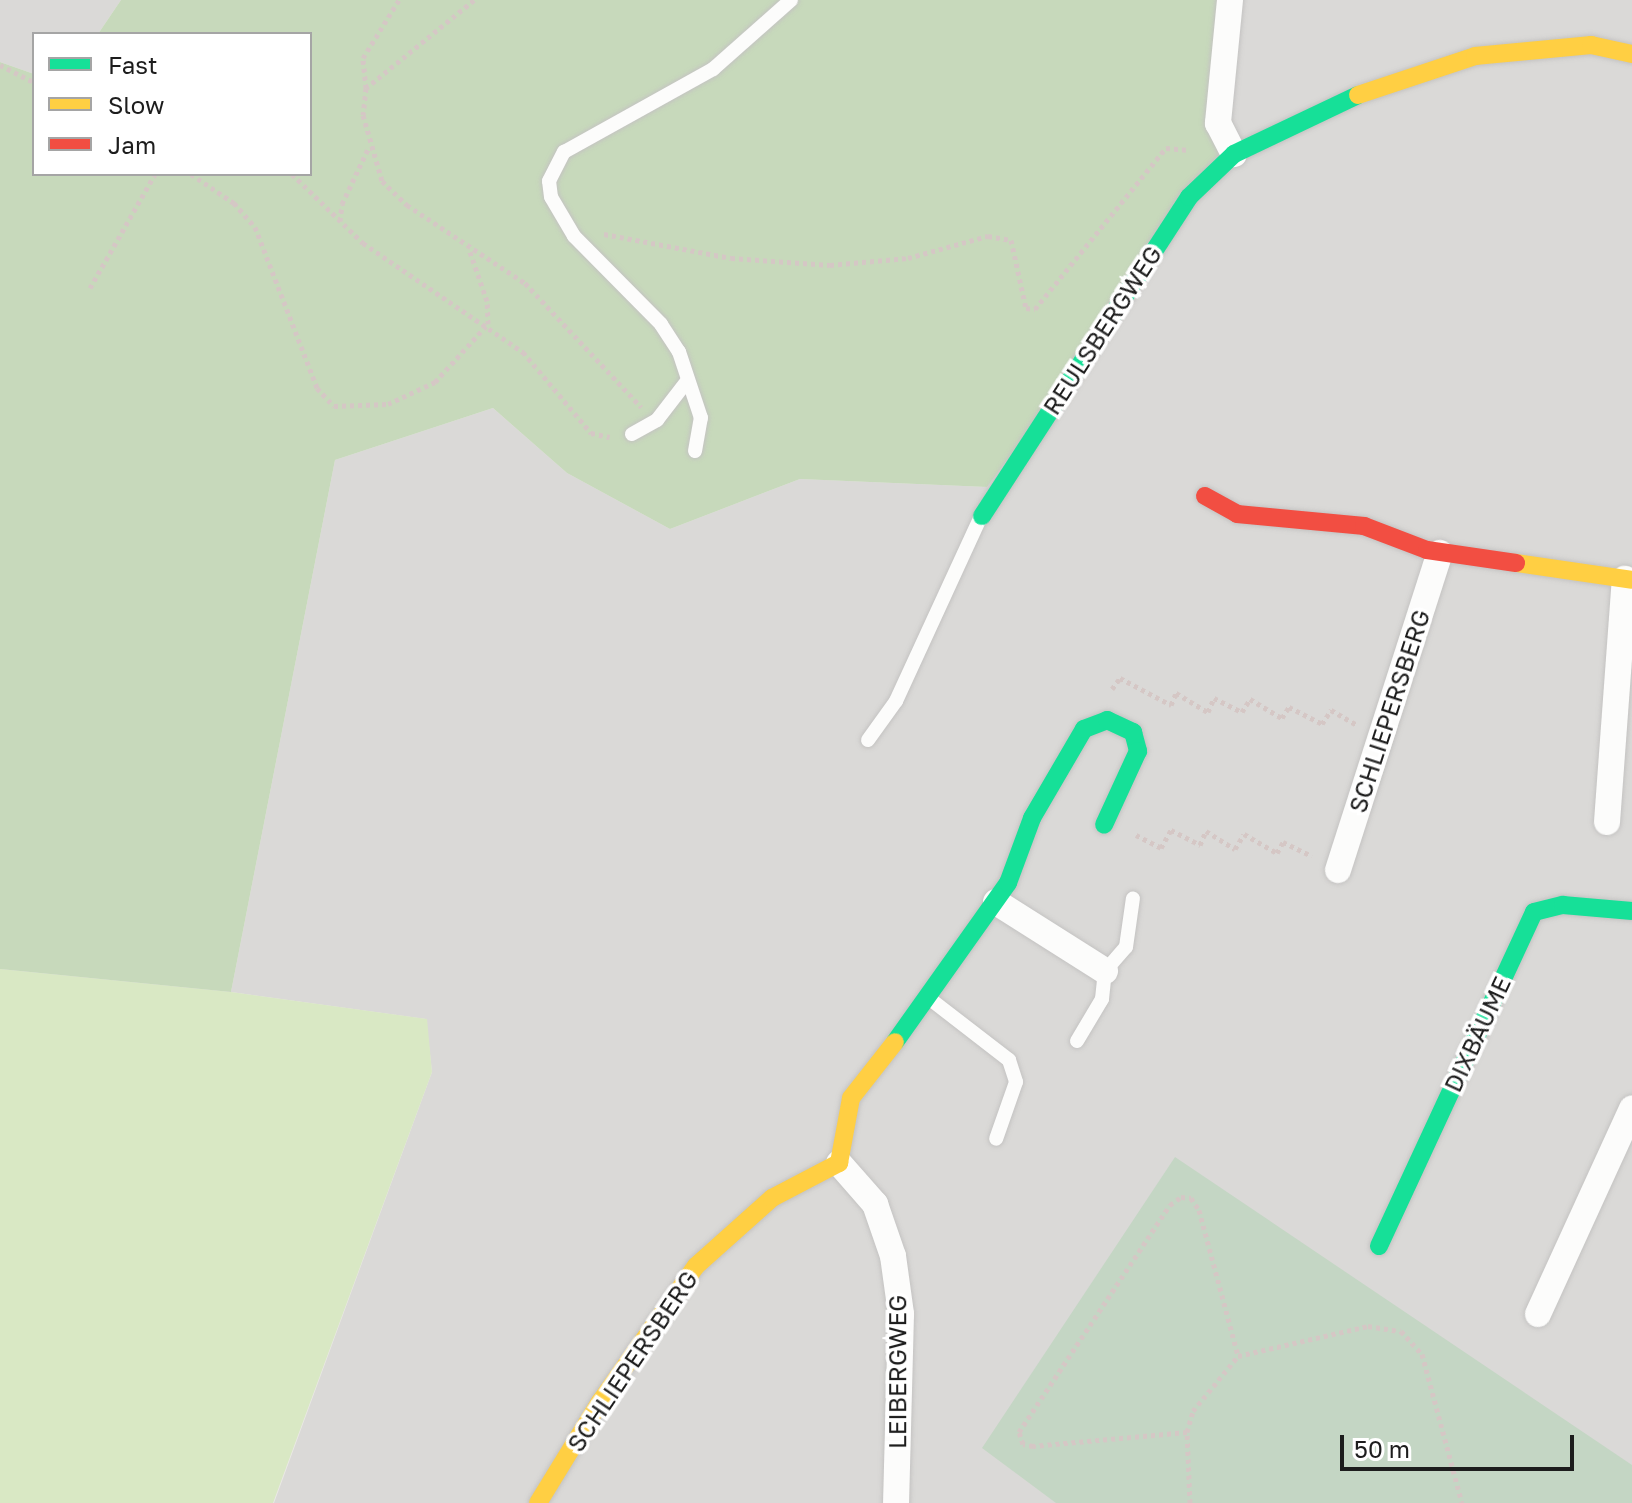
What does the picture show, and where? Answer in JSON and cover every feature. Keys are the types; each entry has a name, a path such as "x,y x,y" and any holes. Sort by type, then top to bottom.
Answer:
{"street":[{"path":"1230,0 1218,123 1234,154"},
{"name":"REULSBERGWEG","path":"982,516 1189,197 1234,154 1366,91 1475,56 1591,45 1632,54"},
{"path":"1205,496 1237,514 1364,526 1440,553 1628,579 1607,822"},
{"name":"SCHLIEPERSBERG","path":"1338,870 1378,737 1440,553"},
{"path":"839,1163 851,1098 930,999 996,902 1032,818 1084,729 1107,720 1133,732 1138,751 1104,825"},
{"path":"996,902 1105,971"},
{"name":"DIXBÄUME","path":"1379,1246 1534,912 1563,905 1632,911"},
{"path":"1538,1314 1632,1109"},
{"name":"SCHLIEPERSBERG","path":"538,1503 600,1402 696,1266 772,1198 839,1163"},
{"name":"LEIBERGWEG","path":"839,1163 875,1204 893,1256 901,1314 896,1503"}],"lane":[{"path":"695,451 701,418 679,352 661,324 574,236 551,197 549,181 564,152 713,69 791,0"},
{"path":"632,434 657,420 687,381"},
{"path":"868,740 896,701 982,516"},
{"path":"1077,1041 1102,999 1105,971 1126,947 1133,898"},
{"path":"930,999 1009,1060 1016,1082 996,1139"}],"path":[{"path":"399,0 363,58 366,88 363,115 369,148 382,181 469,248 525,283 657,420"},
{"path":"366,88 474,0"},
{"path":"0,65 32,81"},
{"path":"340,222 342,204 369,148"},
{"path":"574,236 594,232 701,254 830,265 908,258 988,236 1011,240 1026,308 1035,309 1147,171"},
{"path":"90,288 154,176"},
{"path":"194,176 234,203 255,227 317,388 334,406 388,404 435,382 488,324 487,301 469,248"},
{"path":"294,176 340,222 387,261 488,324 547,377 591,433 602,438 632,434"},
{"path":"1190,703 1208,712 1214,698 1242,712 1250,699 1282,718 1289,707 1322,724 1331,710 1378,737"},
{"path":"1104,825 1161,848 1171,830 1200,845 1206,831 1235,849 1244,834 1277,853 1283,842 1338,870"},
{"path":"1187,1432 1033,1446 1023,1444 1019,1432 1170,1205 1181,1197 1191,1198 1199,1210 1238,1356"},
{"path":"1190,1503 1187,1432 1193,1411 1238,1356 1368,1326 1401,1331 1422,1354 1462,1503"}],"shaded area":[{"path":"0,0 121,0 99,32 32,32 32,73 0,62"},
{"path":"1231,0 1632,0 1632,1503 274,1503 432,1072 426,1019 231,992 335,460 493,408 567,473 670,529 800,479 987,487 1219,122"}],"green space":[{"path":"121,0 1228,0 1216,123 1233,151 987,487 800,479 670,529 567,473 493,408 335,460 231,992 0,969 0,62 32,73 32,176 312,176 312,32 99,32"},
{"path":"0,969 231,992 427,1019 432,1072 273,1503 0,1503"},
{"path":"1175,1157 1632,1465 1632,1503 1056,1503 982,1448"}],"traffic: fast":[{"path":"982,516 1189,197 1234,154 1358,95"},
{"path":"895,1042 1008,883 1032,818 1084,729 1107,720 1133,732 1138,751 1104,825"},
{"path":"1379,1246 1534,912 1563,905 1632,911"}],"traffic: slow":[{"path":"1358,95 1475,56 1591,45 1632,54"},
{"path":"1516,563 1632,580"},
{"path":"538,1503 600,1402 696,1266 772,1198 839,1163 851,1098 895,1042"}],"traffic: jam":[{"path":"1205,496 1237,514 1364,526 1427,550 1516,563"}]}
